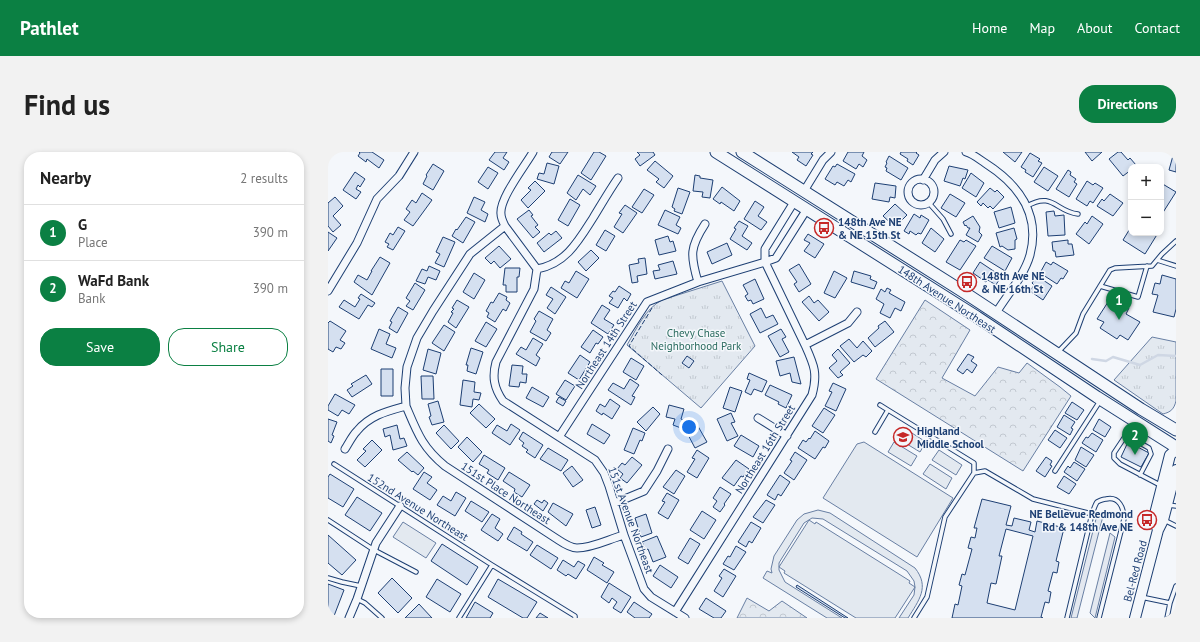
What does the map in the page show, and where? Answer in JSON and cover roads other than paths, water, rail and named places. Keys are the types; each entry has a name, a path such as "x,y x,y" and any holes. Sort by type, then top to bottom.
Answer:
{"main road":[{"name":"148th Avenue Northeast","path":"716,152 977,318 1176,448"},
{"path":"724,152 732,155 736,152"},
{"name":"148th Avenue Northeast","path":"742,152 996,313 1056,354 1176,430"},
{"path":"977,318 1000,328 1005,326 1008,322"},
{"name":"Bel-Red Road","path":"1158,530 1154,518 1170,455 1176,448"},
{"name":"Bel-Red Road","path":"1134,618 1158,530 1172,505 1176,470"}],"street":[{"path":"328,291 357,243 377,199 399,176 414,152"},
{"path":"533,152 507,194 501,206 501,215 505,226 537,269 544,268 559,261 570,252 580,240 618,178"},
{"path":"804,191 823,160 832,152"},
{"path":"923,180 935,160 944,152"},
{"path":"966,152 993,168 1007,179 1027,206 1031,220 1033,235 1030,255 1024,269 996,313"},
{"path":"916,180 923,180 930,183 934,189 933,196 928,202 922,205 915,204 910,199 908,192 911,185 916,180"},
{"path":"765,262 765,249 794,202"},
{"name":"Northeast 14th Street","path":"559,438 647,302 698,282 776,258 807,209"},
{"path":"698,282 692,252 696,237 705,224"},
{"name":"151st Place Northeast","path":"505,226 470,254 417,338 407,368 405,388 406,406 415,428 432,456 567,545 576,548 588,546 624,535"},
{"name":"Northeast 16th Street","path":"675,612 787,436 812,395 815,384 816,376 814,366 765,262"},
{"name":"151st Avenue Northeast","path":"537,269 534,289 496,362 493,373 496,389 503,401 595,460 604,473 615,503 624,535 644,588 651,597 685,618"},
{"path":"805,345 848,323 857,312"},
{"path":"345,449 357,431 368,420 381,413 406,406"},
{"path":"758,418 787,436"},
{"path":"615,503 644,491 657,471 668,449"},
{"path":"349,618 376,543 400,506"}],"lane":[{"path":"1027,206 1039,200 1052,202 1078,214"},
{"path":"928,202 943,218 951,234"},
{"path":"1056,354 1076,333 1083,314 1110,270 1115,268 1152,266 1176,241"},
{"path":"1157,260 1176,266"},
{"path":"1100,286 1138,297 1147,266"},
{"path":"1056,471 1101,400"},
{"path":"880,405 974,463 974,473 945,517 927,597 914,618"},
{"path":"875,432 888,410"},
{"path":"1135,422 1114,453 1114,458 1120,464 1157,485 1162,486"},
{"path":"1126,436 1149,448 1151,454 1140,475"},
{"name":"152nd Avenue Northeast","path":"334,464 575,616 575,618"},
{"path":"974,473 985,471 1033,499 1092,514"},
{"path":"1067,618 1092,514 1097,502 1112,498 1118,501 1124,510 1124,519 1099,618"},
{"path":"328,520 374,550 416,572"},
{"path":"1163,520 1176,526"},
{"path":"459,618 492,565"},
{"path":"328,578 361,586"},
{"path":"1167,618 1176,586"},
{"path":"1140,596 1170,603"},
{"path":"357,599 365,603 382,618"}],"waterway":[{"path":"1092,359 1106,361 1113,357 1140,365 1158,355 1176,356"}],"place":[{"name":"148th Ave NE & NE 15th St","path":"824,228"},
{"name":"148th Ave NE & NE 16th St","path":"967,282"},
{"name":"G","path":"1119,320"},
{"name":"Highland Middle School","path":"903,437"},
{"name":"WaFd Bank","path":"1135,455"},
{"name":"NE Bellevue Redmond Rd & 148th Ave NE","path":"1147,520"}],"park label":[{"name":"Chevy Chase Neighborhood Park","path":"696,339"}]}
